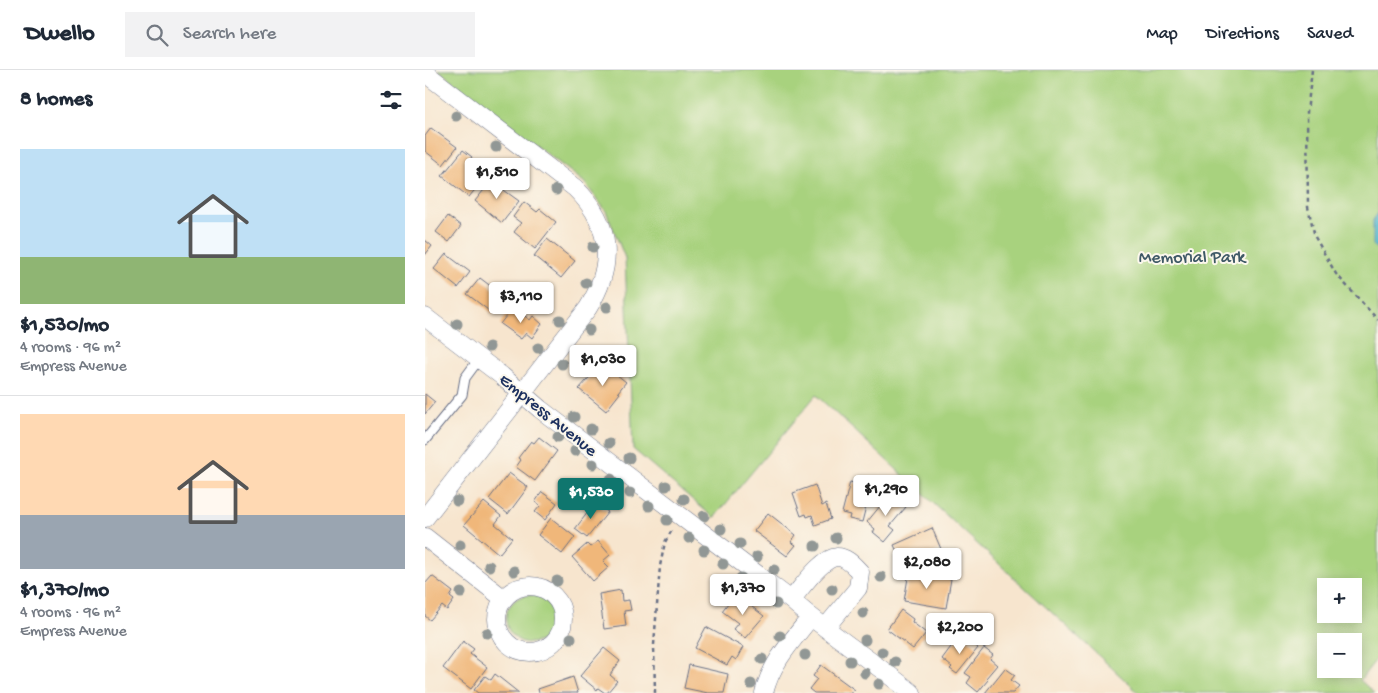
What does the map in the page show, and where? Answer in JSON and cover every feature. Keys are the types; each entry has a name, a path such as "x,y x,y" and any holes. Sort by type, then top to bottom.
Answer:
{"street":[{"path":"425,73 581,194 595,212 603,231 607,254 603,279 589,308 425,518"},
{"name":"Empress Avenue","path":"425,317 540,409 791,600 811,618 912,693"},
{"path":"425,537 503,599"},
{"path":"791,600 824,562 837,557 850,562 860,572 858,588 826,628"},
{"path":"764,693 774,666 811,618"}],"lane":[{"path":"425,440 462,395 465,378 479,359"}],"path":[{"path":"1312,70 1307,112 1307,207 1315,237 1336,274 1378,320"},
{"path":"655,693 653,645 660,566 665,542 681,516"}],"green space":[{"name":"Memorial Park","path":"438,70 1378,70 1378,657 1362,677 1362,633 1317,633 1317,678 1362,678 1360,680 1374,693 1139,693 816,395 714,518 633,449 625,258 606,211 584,182"},
{"path":"530,595 539,597 547,602 552,610 554,619 552,628 547,636 539,641 530,643 521,641 513,636 508,628 506,619 508,610 513,602 521,597"}],"water":[{"path":"1378,213 1378,249 1373,245 1373,220"}],"building":[{"path":"431,128 457,147 443,165 425,151 425,136"},
{"path":"463,150 472,157 468,162 486,176 469,197 442,176"},
{"path":"496,175 505,183 501,188 519,201 502,223 475,201"},
{"path":"524,202 537,212 540,209 556,222 535,249 514,232 521,223 513,217"},
{"path":"448,216 461,226 449,242 436,232"},
{"path":"547,239 575,261 561,278 534,256"},
{"path":"425,240 432,246 425,255"},
{"path":"446,254 470,272 458,288 434,269"},
{"path":"480,278 505,297 492,313 467,294"},
{"path":"513,307 530,320 533,316 542,324 532,338 526,333 521,339 500,324"},
{"path":"602,363 626,382 606,411 579,389"},
{"path":"425,394 435,402 425,414"},
{"path":"539,437 557,451 535,481 516,467 521,460 518,458 531,441 534,443"},
{"path":"509,473 528,487 508,514 489,499"},
{"path":"850,482 871,487 862,522 849,519 850,515 842,513"},
{"path":"815,485 822,506 826,504 831,519 815,525 812,515 807,517 806,514 801,516 793,493"},
{"path":"542,492 557,503 545,520 535,512 540,506 535,502"},
{"path":"890,494 906,507 890,526 895,530 885,542 873,532 875,529 867,522"},
{"path":"484,502 501,516 495,524 512,538 499,554 464,525"},
{"path":"595,503 608,512 587,538 575,529"},
{"path":"768,513 796,535 791,542 796,545 787,556 754,531"},
{"path":"551,518 575,537 562,554 538,535"},
{"path":"932,528 941,549 909,565 904,556 900,558 894,545"},
{"path":"598,541 610,555 603,561 609,567 593,581 572,557 587,544 590,547"},
{"path":"909,572 951,579 946,608 904,601"},
{"path":"432,576 453,592 450,597 454,600 447,610 442,606 430,620 425,616 425,584"},
{"path":"621,590 622,601 629,600 631,610 624,611 626,626 604,629 599,594"},
{"path":"735,594 764,616 745,638 733,629 738,623 722,611"},
{"path":"901,610 913,619 912,622 926,633 913,649 887,629"},
{"path":"706,627 743,647 736,660 732,657 727,665 695,648"},
{"path":"968,639 978,648 957,674 942,659 956,640 962,646"},
{"path":"463,641 474,649 470,654 487,667 471,689 443,668"},
{"path":"604,648 620,661 610,675 617,681 607,693 598,688 597,690 580,676"},
{"path":"984,648 993,655 990,659 997,665 986,678 988,680 978,692 967,683 971,677 965,673"},
{"path":"689,665 728,674 724,693 708,693 684,688"},
{"path":"821,665 855,690 852,693 814,693 809,689 817,679 813,676"},
{"path":"1005,668 1015,675 1011,680 1019,686 1013,693 985,693"},
{"path":"495,674 519,693 478,693 474,690 485,676 491,680"},
{"path":"573,677 578,693 539,693 538,689"}]}
